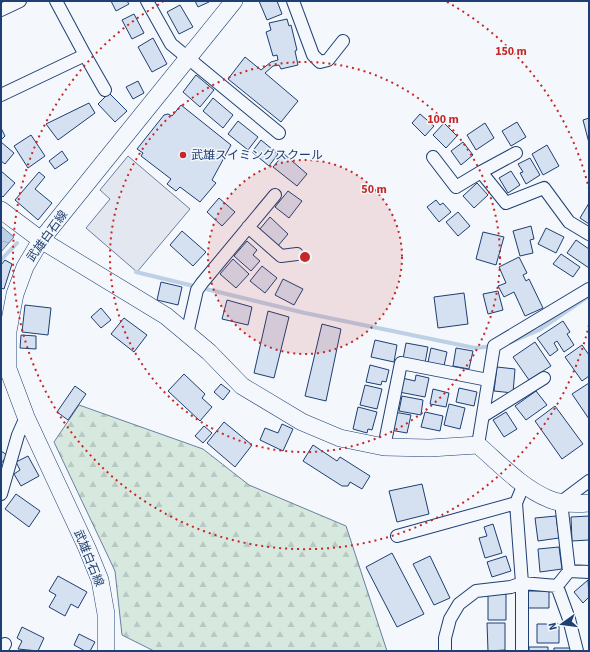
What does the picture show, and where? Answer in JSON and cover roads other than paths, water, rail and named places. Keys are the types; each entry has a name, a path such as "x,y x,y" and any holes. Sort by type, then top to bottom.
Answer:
{"main road":[{"name":"武雄白石線","path":"106,651 106,614 100,580 87,548 26,417 5,361 8,331 15,294 25,267 42,240 232,2"},
{"path":"1,210 42,240 166,316 209,352 242,386 302,422 340,438 384,447 430,448 478,445 524,484 550,500 560,502 589,503"}],"street":[{"path":"1,10 20,1"},
{"path":"56,1 105,90"},
{"path":"147,1 171,44 189,57 279,133"},
{"path":"293,1 313,55 320,62 328,60 343,41"},
{"path":"1,95 85,55"},
{"path":"433,157 456,187 516,154"},
{"path":"481,172 506,203 544,188 569,222 589,234"},
{"path":"187,334 200,287 275,195"},
{"path":"248,227 281,256 297,254"},
{"path":"478,445 494,346 589,289"},
{"path":"384,447 401,363 488,380"},
{"path":"483,416 544,378"},
{"path":"1,494 18,435 26,417"},
{"path":"557,586 569,571 560,502 589,481"},
{"path":"522,651 522,583 516,503 524,484"},
{"path":"397,536 516,503"},
{"path":"569,571 589,572"},
{"path":"445,651 445,638 450,618 459,604 476,591 511,587 522,583 557,586"},
{"path":"557,586 569,619 577,651"}],"water":[{"path":"1,226 14,237 1,252"}],"waterway":[{"path":"1,260 17,243"},
{"path":"136,272 305,313 475,348 493,346"},
{"path":"511,342 539,330 589,296"}],"place":[{"name":"武雄スイミングスクール","path":"183,155"}]}
